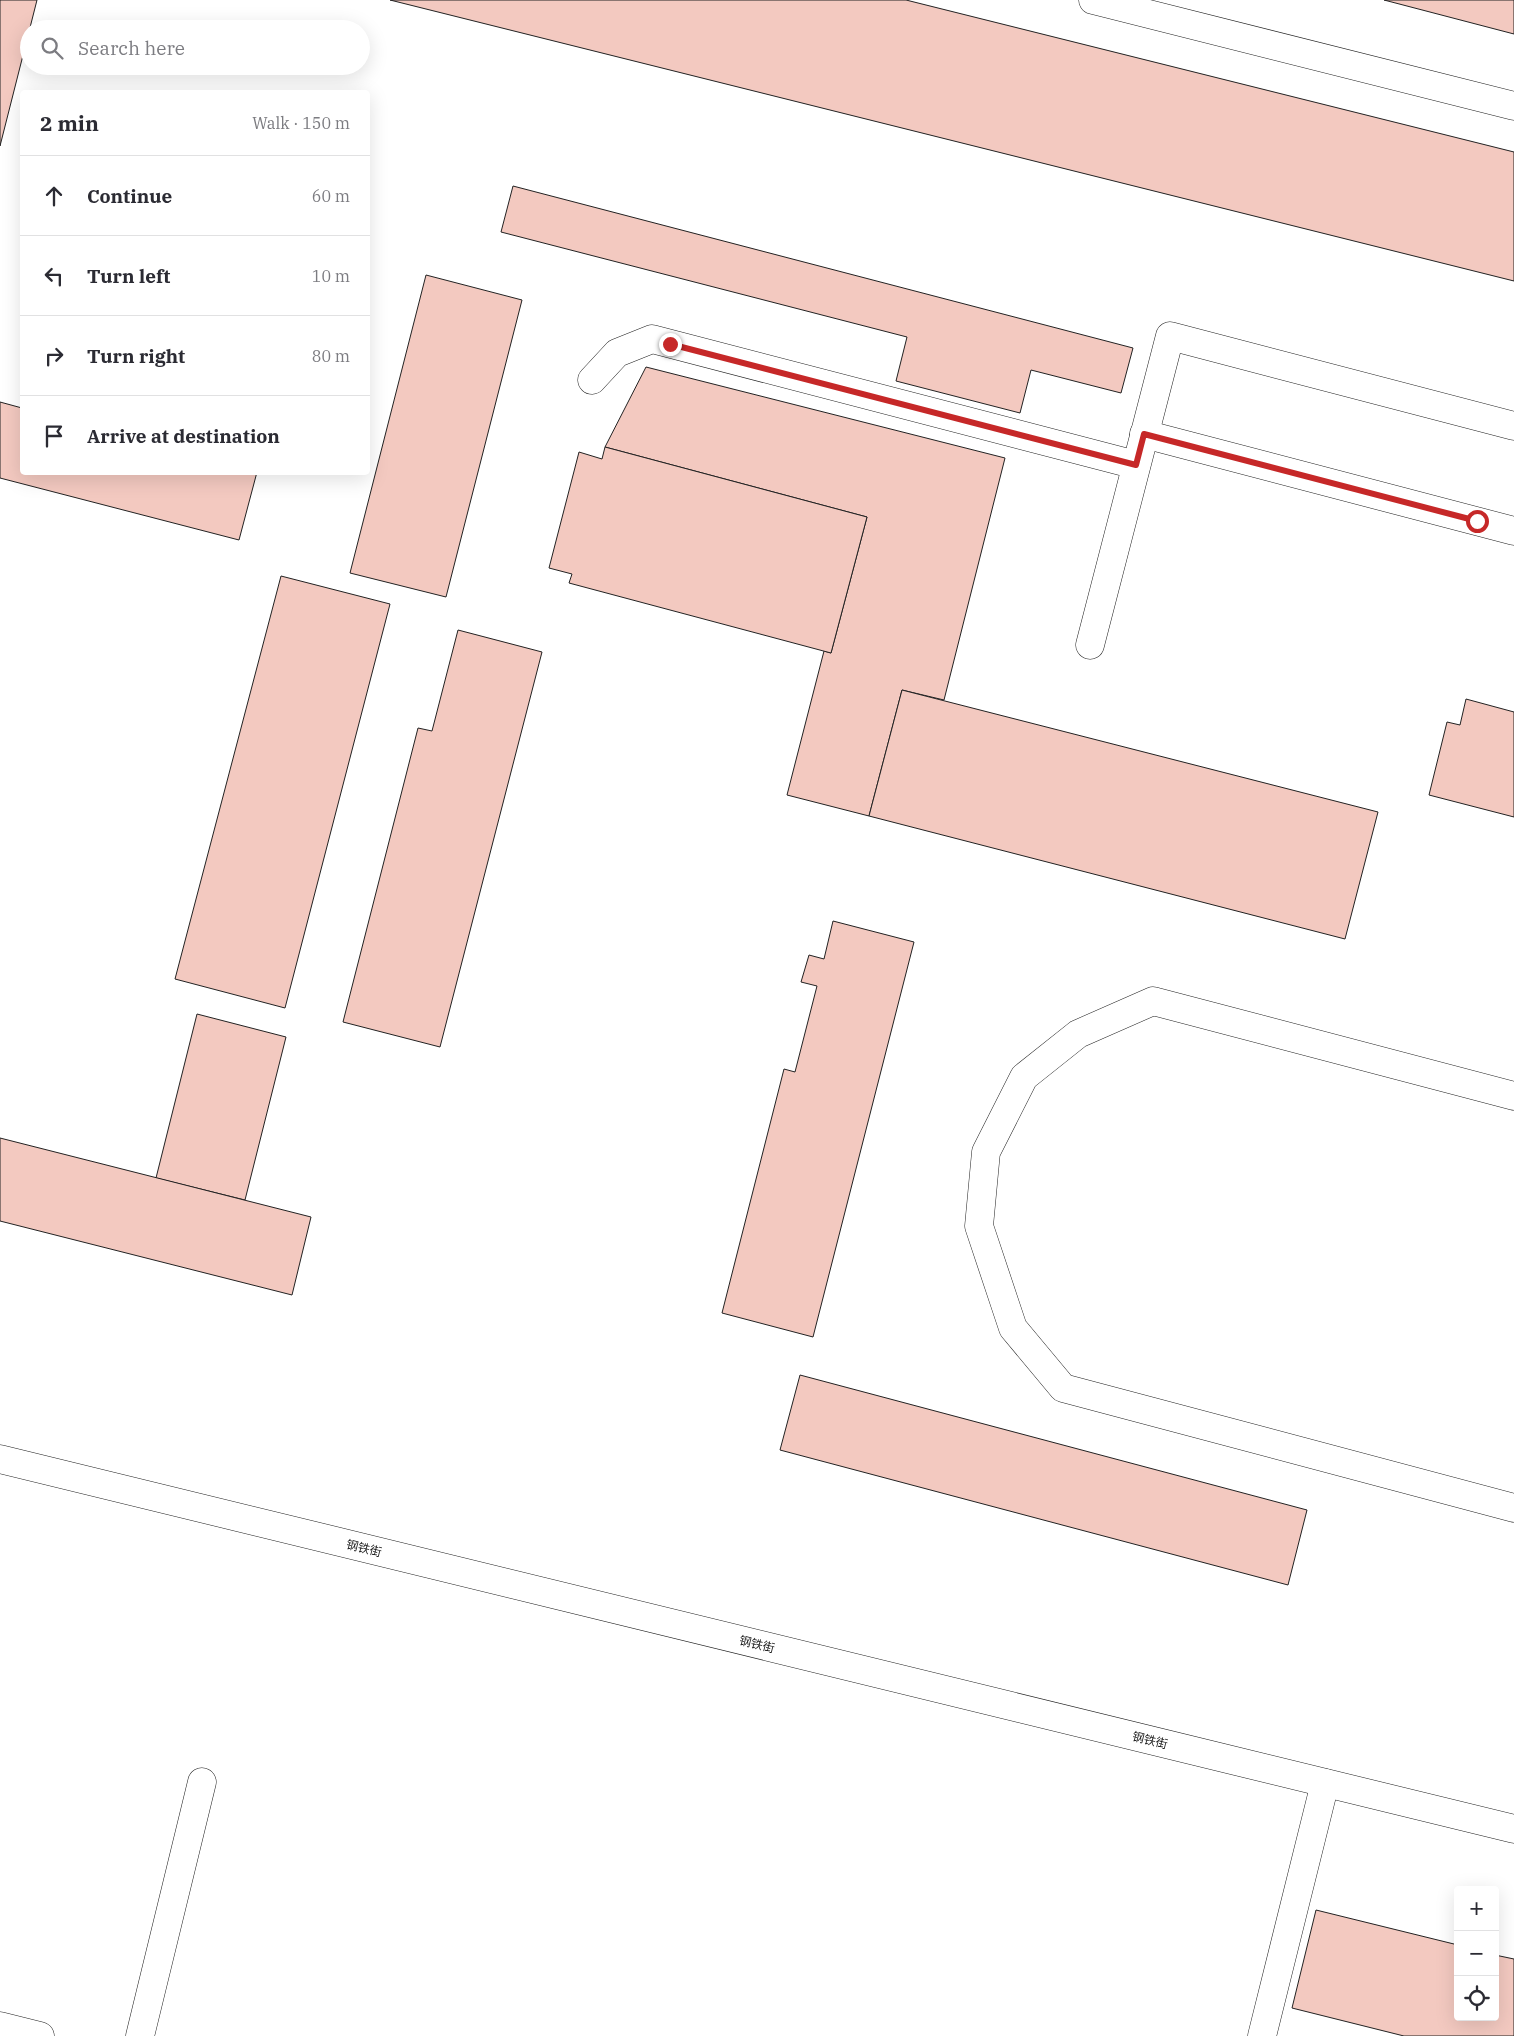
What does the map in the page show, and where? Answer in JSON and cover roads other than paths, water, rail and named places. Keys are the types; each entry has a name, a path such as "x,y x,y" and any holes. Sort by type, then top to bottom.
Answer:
{"main road":[{"path":"1093,0 1514,106"},
{"path":"1090,645 1170,336 1514,426"},
{"path":"592,380 616,354 652,339 1136,465"},
{"path":"1144,434 1514,531"},
{"path":"1514,1096 1153,1001 1078,1034 1024,1077 986,1152 979,1226 1013,1328 1063,1388 1514,1508"},
{"name":"钢铁街","path":"0,1459 1514,1829"},
{"path":"140,2036 202,1782"},
{"path":"1262,2036 1325,1783"},
{"path":"0,2026 40,2036"}]}
